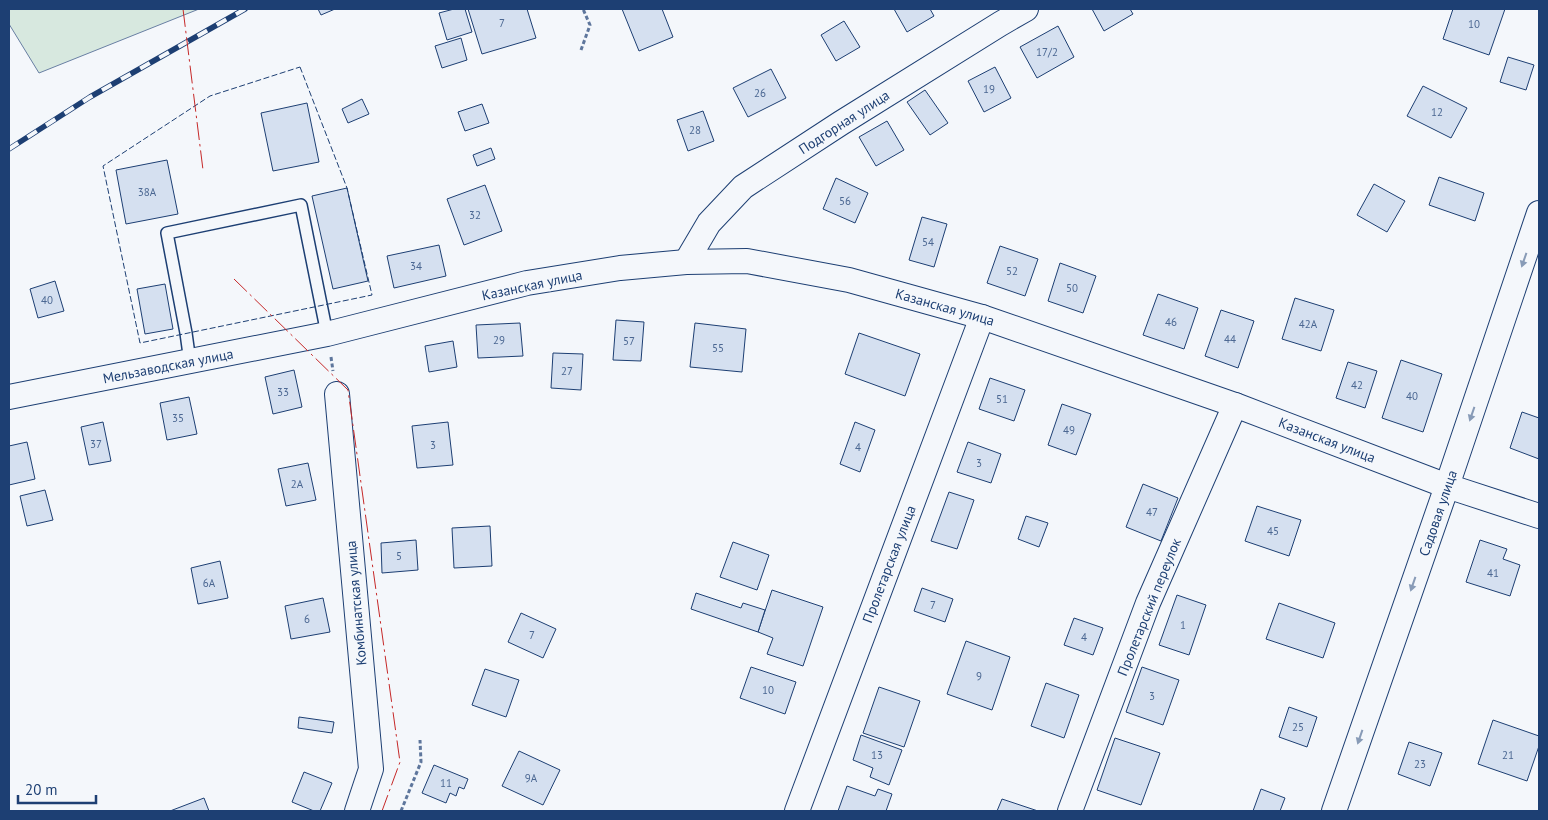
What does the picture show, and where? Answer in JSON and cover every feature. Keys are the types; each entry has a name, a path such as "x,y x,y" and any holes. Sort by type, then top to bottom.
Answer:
{"street":[{"name":"Подгорная улица","path":"686,262 709,223 743,187 841,123 1026,9"},
{"name":"Садовая улица","path":"1334,811 1448,486 1539,213"},
{"name":"Казанская улица","path":"327,334 526,284 620,268 686,262 747,261 849,280 982,317 1235,405 1448,486 1539,516"},
{"name":"Пролетарская улица","path":"797,811 982,317"},
{"name":"Мельзаводская улица","path":"9,398 327,334"},
{"name":"Комбинатская улица","path":"337,394 371,769 357,811"},
{"name":"Пролетарский переулок","path":"1070,811 1148,603 1235,405"}],"lane":[{"path":"190,362 167,233 301,205 327,334"}],"path":[{"path":"581,50 590,25 583,9"},
{"path":"327,334 337,394"},
{"path":"401,811 421,762 420,740"}],"shaded area":[{"path":"9,9 199,9 39,73 9,24"}],"building":[{"path":"318,9 335,9 321,15"},
{"path":"454,9 465,9 472,32 447,40 439,13"},
{"path":"468,9 527,9 536,38 482,54"},
{"path":"622,9 662,9 673,37 639,51"},
{"path":"894,9 930,9 934,16 907,32"},
{"path":"1092,9 1130,9 1133,14 1104,31"},
{"path":"1453,9 1505,9 1489,55 1443,39"},
{"path":"844,21 860,47 836,61 821,35"},
{"path":"1058,26 1074,57 1037,78 1020,47"},
{"path":"461,38 467,60 442,68 435,46"},
{"path":"1508,57 1534,65 1526,90 1500,82"},
{"path":"995,67 1011,98 984,112 968,81"},
{"path":"771,69 786,98 748,117 733,88"},
{"path":"1423,86 1467,108 1451,138 1407,116"},
{"path":"925,90 948,123 930,135 907,102"},
{"path":"362,99 369,114 348,123 342,109"},
{"path":"307,103 319,162 273,171 261,113"},
{"path":"482,104 489,123 465,131 458,112"},
{"path":"703,111 714,141 688,151 677,120"},
{"path":"887,121 904,150 876,166 859,137"},
{"path":"491,148 495,159 477,166 473,155"},
{"path":"167,160 178,214 126,224 116,170"},
{"path":"1439,177 1484,193 1475,221 1429,205"},
{"path":"836,178 868,193 855,223 823,209"},
{"path":"1374,184 1405,201 1387,232 1357,215"},
{"path":"485,185 502,231 464,245 447,199"},
{"path":"347,188 368,281 333,289 312,196"},
{"path":"922,217 947,224 934,267 909,260"},
{"path":"439,245 446,276 394,288 387,256"},
{"path":"1000,246 1038,259 1025,296 987,283"},
{"path":"1060,263 1096,276 1083,313 1048,301"},
{"path":"55,281 64,311 38,318 30,289"},
{"path":"165,284 173,329 145,334 137,289"},
{"path":"1158,294 1198,308 1184,349 1143,335"},
{"path":"1295,298 1334,310 1321,351 1282,339"},
{"path":"1221,310 1254,321 1238,368 1205,356"},
{"path":"616,320 644,322 641,361 613,360"},
{"path":"520,323 523,356 478,358 476,325"},
{"path":"695,323 746,329 742,372 690,367"},
{"path":"859,333 920,354 905,396 845,374"},
{"path":"453,341 457,367 429,372 425,346"},
{"path":"553,353 583,354 581,390 551,388"},
{"path":"1401,360 1442,374 1423,432 1382,418"},
{"path":"1348,362 1377,371 1365,408 1336,398"},
{"path":"294,370 302,407 273,414 265,377"},
{"path":"990,378 1025,390 1014,421 979,409"},
{"path":"189,397 197,434 167,440 160,403"},
{"path":"1062,404 1091,414 1076,455 1048,445"},
{"path":"1522,412 1539,418 1539,459 1510,448"},
{"path":"103,422 111,461 89,465 81,427"},
{"path":"448,422 453,465 417,468 412,426"},
{"path":"855,422 875,430 860,472 840,464"},
{"path":"27,442 35,479 9,485 9,446"},
{"path":"968,442 1001,454 991,483 957,472"},
{"path":"308,463 316,500 286,506 278,469"},
{"path":"1143,484 1178,498 1161,541 1126,527"},
{"path":"45,490 53,520 27,526 20,496"},
{"path":"949,492 974,500 957,549 931,541"},
{"path":"1257,506 1301,520 1289,556 1245,541"},
{"path":"1026,516 1048,523 1039,547 1018,539"},
{"path":"490,526 492,566 454,568 452,528"},
{"path":"416,540 418,570 382,573 381,543"},
{"path":"1480,540 1507,549 1503,559 1520,565 1510,596 1466,582"},
{"path":"733,542 769,555 757,590 720,577"},
{"path":"220,561 228,598 198,604 191,568"},
{"path":"922,588 953,599 945,622 914,611"},
{"path":"772,590 823,607 803,666 767,654 773,638 758,632"},
{"path":"696,593 741,608 743,603 765,610 758,632 691,609"},
{"path":"1177,595 1206,605 1189,655 1159,645"},
{"path":"323,598 330,632 291,639 285,606"},
{"path":"1279,603 1335,623 1323,658 1266,639"},
{"path":"521,613 556,629 543,658 508,642"},
{"path":"1074,618 1103,628 1093,655 1064,645"},
{"path":"966,641 1010,657 992,710 947,694"},
{"path":"751,667 796,682 785,714 740,698"},
{"path":"1142,667 1179,680 1163,725 1126,712"},
{"path":"485,669 519,680 506,717 472,705"},
{"path":"1046,683 1079,695 1064,738 1031,726"},
{"path":"879,687 920,701 904,747 863,733"},
{"path":"1289,707 1317,717 1307,747 1279,737"},
{"path":"299,717 334,722 332,733 298,728"},
{"path":"1493,720 1539,736 1539,746 1527,781 1478,764"},
{"path":"861,735 902,750 889,785 870,777 873,768 853,760"},
{"path":"1115,738 1160,753 1141,805 1097,790"},
{"path":"1409,742 1442,753 1430,786 1398,774"},
{"path":"519,751 560,770 543,805 502,786"},
{"path":"434,765 468,779 464,789 459,787 456,796 450,793 446,803 422,793"},
{"path":"304,772 332,783 320,811 314,811 292,802"},
{"path":"847,786 875,796 878,789 892,794 886,811 838,811"},
{"path":"1261,789 1285,798 1280,811 1253,811"},
{"path":"204,798 209,811 170,811"},
{"path":"1002,799 1038,811 997,811"}],"railway":[{"path":"9,149 90,97 245,9"}],"fence":[{"path":"300,67 347,188 372,295 140,343 103,166 210,96 300,67"}],"power":[{"path":"183,9 203,170"},
{"path":"234,279 348,390 400,762 382,811"}]}
